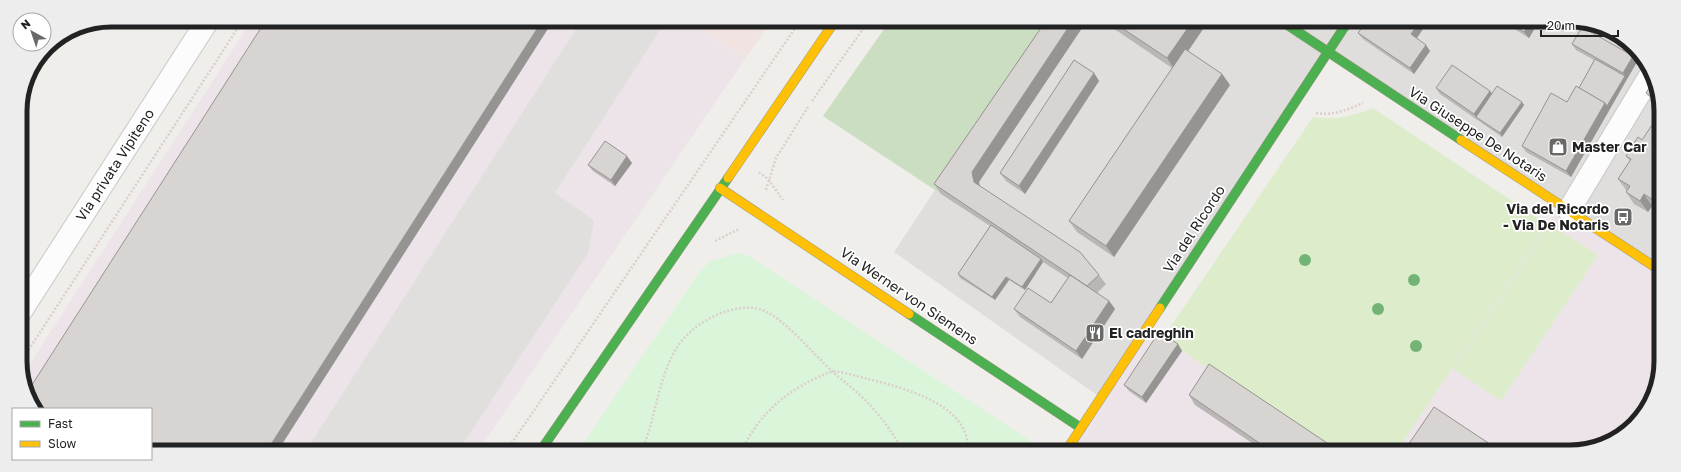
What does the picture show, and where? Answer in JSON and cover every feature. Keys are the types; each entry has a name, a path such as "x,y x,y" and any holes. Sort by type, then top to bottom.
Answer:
{"street":[{"name":"Via privata Vipiteno","path":"27,302 204,27"},
{"path":"544,445 832,27"},
{"name":"Via Giuseppe De Notaris","path":"1290,27 1654,266"},
{"name":"Via del Ricordo","path":"1070,445 1344,27"},
{"path":"1569,210 1648,80"},
{"name":"Via Werner von Siemens","path":"720,188 1081,428"}],"path":[{"path":"27,352 238,27"},
{"path":"510,445 796,27"},
{"path":"764,193 767,189 768,179 776,158 808,106 864,27"},
{"path":"1311,112 1332,114 1347,110 1387,92"},
{"path":"768,179 784,200"},
{"path":"644,445 650,430 667,370 678,346 685,337 700,325 725,312 752,308 761,309 786,325 876,412 892,432 900,445"},
{"path":"745,445 758,423 783,397 803,385 832,371 897,387 941,406 953,415 962,425 968,445"}],"shaded area":[{"path":"247,27 697,27 745,59 482,445 152,445 152,408 41,408 31,388 27,368"},
{"path":"577,27 662,27 555,193 594,220 588,253 462,445 310,445"},
{"path":"697,27 768,27 745,59"},
{"path":"1055,27 1576,27 1602,33 1612,38 1630,51 1640,64 1650,84 1654,105 1654,266 1327,53 1101,398 894,252 935,190 941,194"},
{"path":"1561,205 1654,266 1654,367 1651,383 1648,393 1637,412 1630,421 1621,428 1597,441 1576,445 1401,445"},
{"path":"1147,327 1322,445 1070,445"}],"green space":[{"path":"885,27 1055,27 941,194 823,116"},
{"path":"1373,108 1548,225 1401,445 1322,445 1163,338 1313,117 1336,118"},
{"path":"1550,224 1598,255 1501,401 1453,369"},
{"path":"739,253 749,256 1029,440 1033,445 582,445 698,274 710,261"}],"building":[{"path":"262,27 538,27 271,445 152,445 152,408 41,408 31,387"},
{"path":"1042,27 1069,27 972,172 974,182 1080,252 1099,275 1087,286 934,184"},
{"path":"1120,27 1189,27 1167,58"},
{"path":"1362,27 1416,27 1411,34 1426,45 1410,68 1358,33"},
{"path":"1517,27 1527,27 1524,32"},
{"path":"1581,28 1585,29 1633,56 1623,73 1572,44"},
{"path":"1185,49 1222,74 1106,246 1069,221"},
{"path":"1595,59 1625,76 1607,106 1605,103 1579,88"},
{"path":"1074,60 1094,73 1019,186 1000,173"},
{"path":"1452,65 1490,91 1474,114 1436,88"},
{"path":"1497,86 1522,102 1500,133 1476,117"},
{"path":"1576,86 1605,103 1566,171 1522,146 1551,93 1567,102"},
{"path":"1650,86 1653,98 1646,93"},
{"path":"1652,125 1654,126 1654,201 1644,194 1640,201 1626,192 1630,186 1618,179 1631,159 1626,156 1638,137 1642,140"},
{"path":"605,141 627,156 611,180 588,165"},
{"path":"991,225 1041,259 1022,287 1006,277 992,297 958,274"},
{"path":"1070,275 1109,301 1076,351 1014,309 1028,288 1051,303"},
{"path":"1159,332 1178,344 1142,397 1124,385"},
{"path":"1209,364 1330,445 1262,445 1189,395"},
{"path":"1434,407 1491,445 1408,445"}],"traffic: fast":[{"path":"1291,27 1461,140"},
{"path":"1160,308 1344,27"},
{"path":"544,445 728,178"},
{"path":"909,314 1081,428"}],"traffic: slow":[{"path":"728,178 831,27"},
{"path":"1461,140 1654,266"},
{"path":"720,188 909,314"},
{"path":"1070,445 1160,308"}],"place":[{"name":"Master Car","path":"1558,147"},
{"name":"Via del Ricordo - Via De Notaris","path":"1623,217"},
{"name":"El cadreghin","path":"1095,333"}]}
